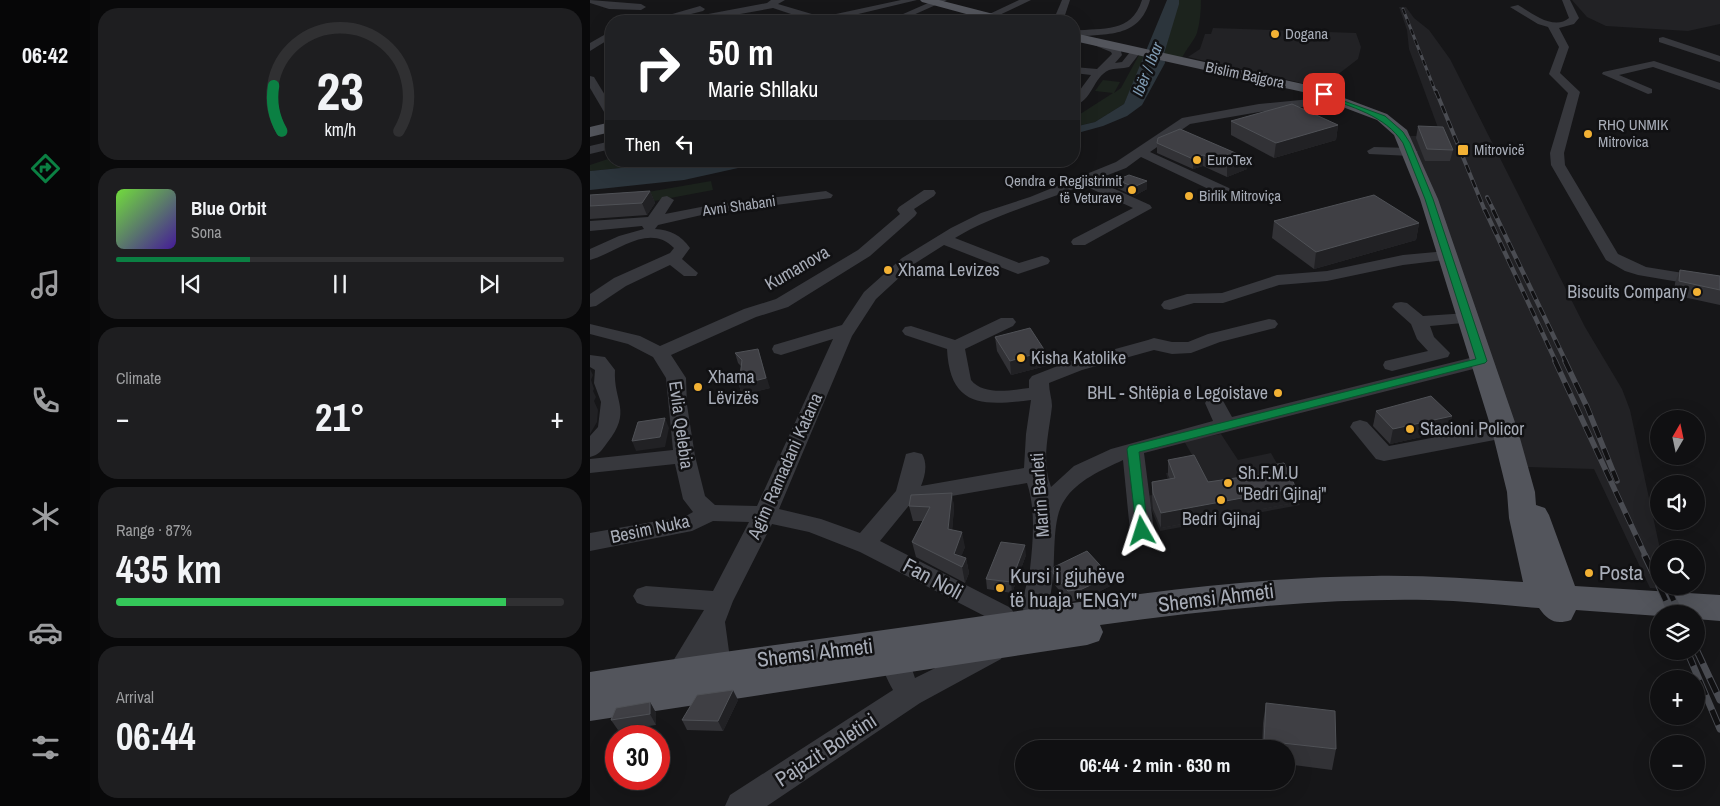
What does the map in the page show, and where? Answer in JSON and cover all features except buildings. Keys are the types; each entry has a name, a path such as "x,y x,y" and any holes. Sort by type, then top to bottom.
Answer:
{"main road":[{"path":"935,1 981,15"},
{"name":"Bislim Bajgora","path":"1080,38 1278,82 1341,100 1382,117 1401,133 1429,199 1446,256 1506,431 1521,492 1523,518 1551,586"},
{"path":"590,132 605,128"},
{"name":"Shemsi Ahmeti","path":"590,687 678,682 893,652 998,630 1047,615 1272,591 1384,586 1472,590 1551,586 1650,608"},
{"name":"Shemsi Ahmeti","path":"998,630 1187,616 1280,606 1386,602 1551,586 1595,598 1650,609"},
{"path":"1705,609 1720,608"},
{"path":"1705,622 1720,623"},
{"name":"Shemsi Ahmeti","path":"590,706 678,682"}],"street":[{"path":"590,0 643,15"},
{"path":"857,15 912,0"},
{"path":"993,15 1027,0"},
{"path":"1060,15 1066,0"},
{"path":"1080,35 1130,26 1139,20 1146,0"},
{"path":"1515,7 1542,22 1556,26 1573,20 1566,0"},
{"path":"901,15 935,1"},
{"path":"654,15 703,8 722,9 777,2 806,15"},
{"path":"704,15 722,9 733,15"},
{"path":"1556,26 1553,27 1554,30 1564,47 1554,74 1574,92 1556,161 1608,251 1620,262 1644,272 1720,284"},
{"path":"1080,70 1103,70 1125,65 1134,44 1119,29"},
{"path":"1681,35 1720,48"},
{"path":"590,48 605,36"},
{"path":"1663,40 1720,59"},
{"path":"1080,93 1118,52 1098,43"},
{"path":"1648,91 1606,76 1627,68 1654,64 1720,87"},
{"path":"1627,68 1654,78"},
{"path":"1692,77 1717,72"},
{"path":"594,86 605,104"},
{"name":"Agim Ramadani Katana","path":"678,682 716,612 765,514 846,330 870,296 908,261 943,239 986,216 1085,181 1121,165 1178,124 1195,118 1259,108 1341,100"},
{"path":"590,150 605,146"},
{"path":"1374,151 1410,152"},
{"path":"1140,152 1224,191"},
{"path":"1079,242 1145,208 1085,181"},
{"name":"Kumanova","path":"660,353 750,313 782,303 800,293 864,252 910,213 904,210 929,193"},
{"name":"Avni Shabani","path":"590,226 654,221 706,210 826,194"},
{"path":"643,234 667,200"},
{"path":"590,254 643,234 666,235 676,241 681,251 672,258 620,282 590,302"},
{"path":"943,239 1018,269 1042,261"},
{"path":"1170,305 1193,298 1232,296 1277,280 1327,276 1403,260 1446,256"},
{"path":"672,258 690,273"},
{"path":"1392,365 1441,353 1426,339 1419,322 1401,307"},
{"path":"1419,322 1468,318"},
{"path":"911,331 956,346 1007,322"},
{"path":"956,346 962,380 967,388 984,396 1039,393 1039,380 1075,366 1154,344 1172,348 1200,345 1214,338 1268,324"},
{"path":"590,329 634,340 660,353"},
{"path":"781,349 846,330"},
{"name":"Evlia Qelebia","path":"660,353 676,378 677,405 684,456 694,499 709,513"},
{"path":"590,361 598,361 605,370 604,383 611,402 608,428 591,459"},
{"path":"1045,524 1053,498 1082,471 1133,449 1482,361"},
{"name":"Marin Barleti","path":"1039,393 1042,404 1036,434 1035,474 1040,488 1045,524 1042,572 1047,615"},
{"path":"1215,403 1226,426"},
{"path":"1360,428 1384,454 1506,431"},
{"path":"1133,449 1142,531"},
{"path":"591,459 684,456"},
{"path":"864,543 903,497 916,471 914,459"},
{"path":"903,497 1035,474"},
{"path":"709,513 765,514"},
{"name":"Besim Nuka","path":"590,542 692,523 709,513"},
{"name":"Fan Noli","path":"765,514 786,518 864,543 998,630"},
{"path":"646,596 716,612 715,677"},
{"name":"Pajazit Boletini","path":"741,806 910,694 998,630"},
{"path":"893,652 900,678 910,694"}],"shaded area":[{"path":"1179,0 1201,0 1197,33 1182,58 1164,54"},
{"path":"1572,0 1720,0 1720,24 1688,31 1606,26 1587,17"},
{"path":"1399,7 1406,7 1414,18 1429,30 1450,59 1585,327 1622,389 1630,410 1650,503 1650,530 1656,530 1658,540 1650,540 1650,588 1594,469 1528,467 1409,136 1441,136 1409,49 1407,30"},
{"path":"1213,28 1356,33 1361,47 1358,59 1332,79 1322,83 1301,83 1188,57 1200,49 1205,34 1211,34"},
{"path":"1139,55 1144,56 1124,104 1095,122 1080,126 1080,114 1113,93 1095,91 1103,80 1120,82 1114,93 1121,88"},
{"path":"605,160 605,167 630,167 590,171 590,165"},
{"path":"711,181 713,190 649,202 648,192"},
{"name":"Sh.F.M.U \"Bedri Gjinaj\"","path":"1221,434 1238,460 1271,453 1300,505 1160,531 1146,496 1171,492 1166,473 1199,467 1184,441"}],"water":[{"name":"Ibër / Ibar","path":"1167,0 1179,0 1164,54 1165,63 1142,105 1127,116 1103,126 1080,132 1080,126 1095,122 1124,104"},
{"path":"630,167 743,167 684,180 590,190 590,171"}],"railway":[{"path":"1403,9 1436,93"},
{"path":"1436,91 1485,211"},
{"path":"1487,197 1494,211"},
{"path":"1485,210 1556,362"},
{"path":"1493,210 1566,362"},
{"path":"1555,361 1646,557"},
{"path":"1565,361 1587,407 1617,481"},
{"path":"1645,556 1650,566"},
{"path":"1663,595 1668,605"},
{"path":"1671,595 1676,605"},
{"path":"1691,660 1720,729"},
{"path":"1701,660 1720,700"}],"place":[{"name":"Dogana","path":"1275,34"},
{"name":"RHQ UNMIK Mitrovica","path":"1588,134"},
{"name":"Mitrovicë","path":"1463,150"},
{"name":"EuroTex","path":"1197,160"},
{"name":"Qendra e Regjistrimit të Veturave","path":"1132,190"},
{"name":"Birlik Mitroviça","path":"1189,196"},
{"name":"Xhama Levizes","path":"888,270"},
{"name":"Biscuits Company","path":"1697,292"},
{"name":"Kisha Katolike","path":"1021,358"},
{"name":"Xhama Lëvizës","path":"698,387"},
{"name":"BHL - Shtëpia e Legoistave","path":"1278,393"},
{"name":"Stacioni Policor","path":"1410,429"},
{"name":"Sh.F.M.U \"Bedri Gjinaj\"","path":"1228,483"},
{"name":"Bedri Gjinaj","path":"1221,500"},
{"name":"Posta","path":"1589,573"},
{"name":"Kursi i gjuhëve të huaja \"ENGY\"","path":"1000,588"}],"route":[{"path":"1142,531 1133,449 1482,361 1446,256 1429,199 1407,143 1401,133 1382,117 1324,94"}]}
